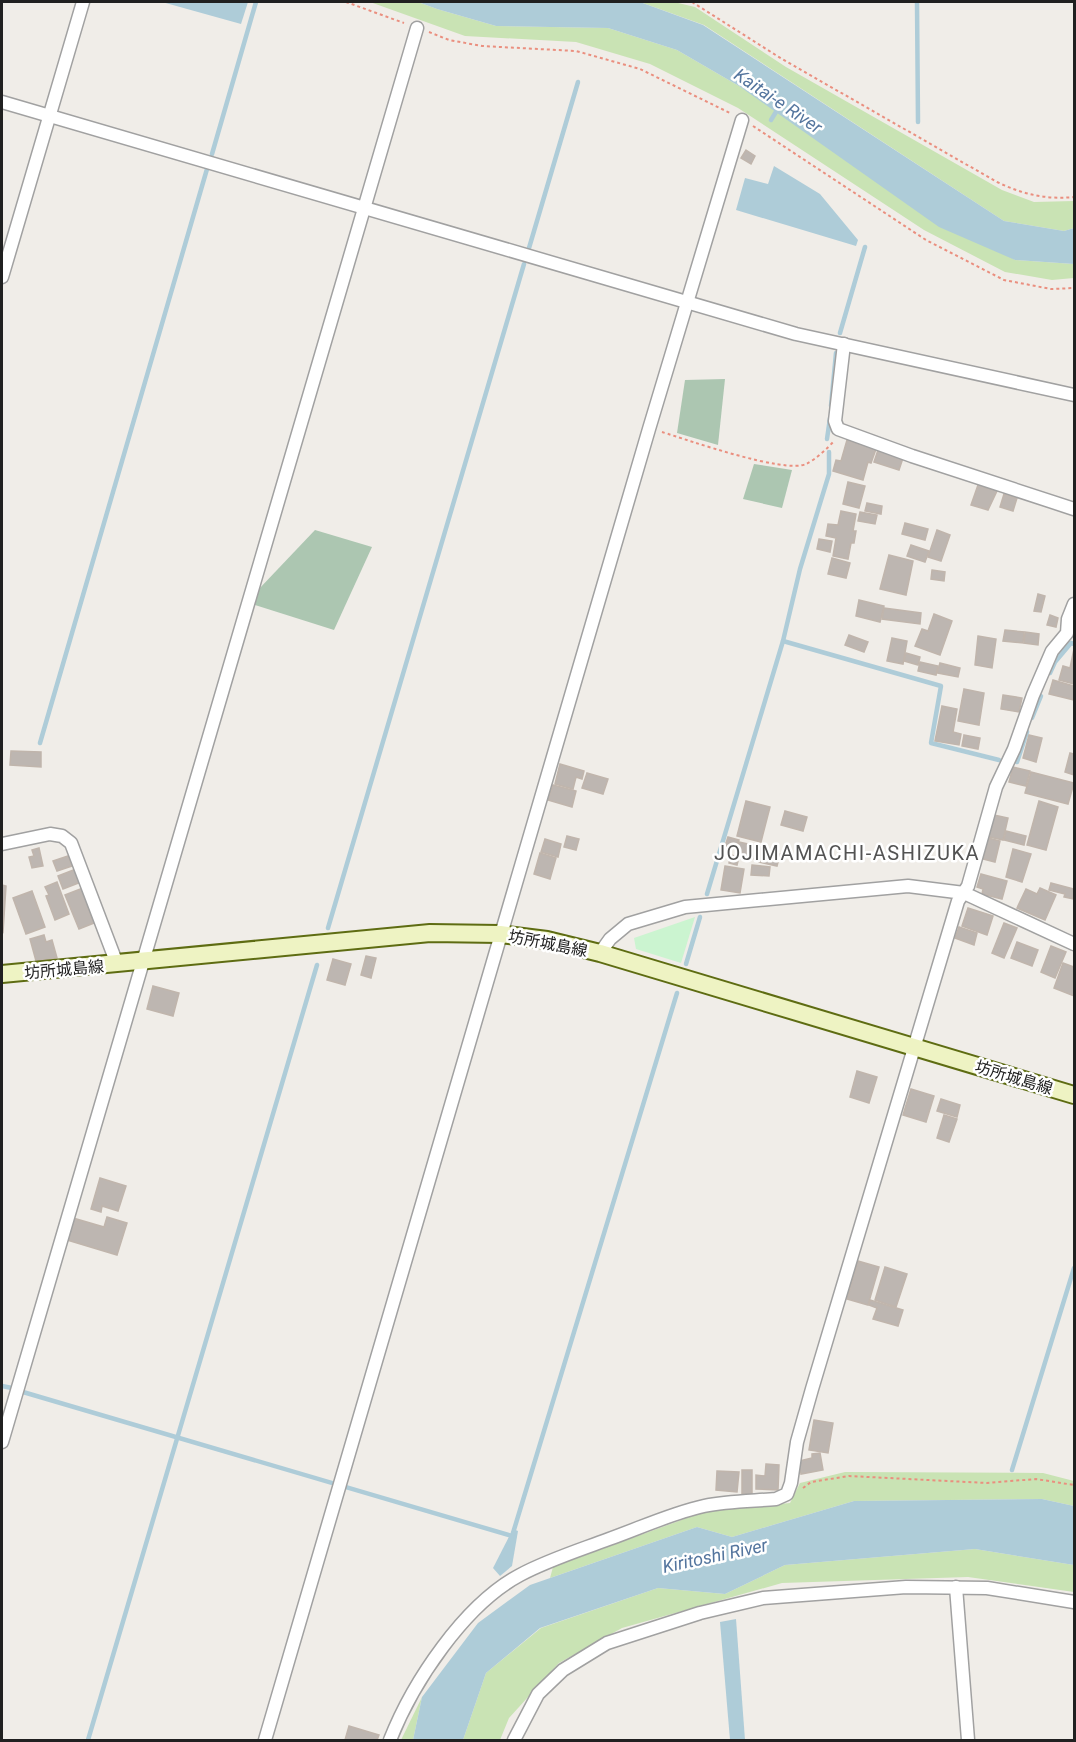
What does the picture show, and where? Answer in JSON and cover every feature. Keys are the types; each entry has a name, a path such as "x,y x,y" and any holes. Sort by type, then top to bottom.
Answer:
{"main road":[{"name":"坊所城島線","path":"2,974 430,933 500,934 547,940 600,953 1074,1095"}],"street":[{"path":"2,277 83,2"},
{"path":"2,1442 417,28"},
{"path":"2,102 796,334 1074,395"},
{"path":"265,1740 686,302 742,120"},
{"path":"844,344 835,421 838,429 912,456 1074,509"},
{"path":"390,1740 407,1701 443,1646 471,1614 519,1575 657,1521 704,1506 776,1498 787,1494 791,1483 797,1442 958,901 968,886 996,787 1014,749 1033,695 1052,651 1071,634 1068,619 1074,604"},
{"path":"2,844 50,834 62,836 71,843 117,964"},
{"path":"600,953 610,939 628,924 685,907 908,886 964,892 1074,944"},
{"path":"514,1740 538,1694 563,1670 607,1643 700,1613 763,1598 906,1587 987,1588 1074,1602"},
{"path":"957,1587 968,1740"}],"path":[{"path":"345,2 449,40 482,46 576,51 640,69 742,120 926,240 1004,280 1051,289 1074,288"},
{"path":"692,2 782,58 997,182 1015,191 1036,196 1058,199 1074,197"},
{"path":"649,429 750,458 787,466 805,465 834,442 838,429"},
{"path":"787,1494 799,1491 811,1482 849,1476 987,1483 1036,1479 1074,1485"}],"green space":[{"path":"370,2 418,2 496,26 608,28 677,50 739,86 1015,260 1074,264 1074,278 1052,280 1005,272 924,230 738,108 650,64 576,42 465,36"},
{"path":"640,2 674,2 695,7 786,67 1002,190 1034,202 1074,201 1074,228 1064,231 1004,221 704,25"},
{"path":"725,379 718,445 677,433 685,380"},
{"path":"754,464 792,470 782,508 743,499"},
{"path":"315,530 372,547 334,630 255,605 258,590"},
{"path":"695,917 681,963 636,949 634,938"},
{"path":"845,1472 1043,1473 1074,1481 1074,1506 1042,1499 854,1501 732,1537 697,1527 550,1578 553,1567 706,1511 790,1503 800,1483"},
{"path":"975,1549 1074,1565 1074,1592 968,1577 782,1583 622,1628 559,1663 509,1718 500,1740 463,1740 486,1673 541,1628 658,1588 725,1594 785,1565"},
{"path":"422,1697 413,1740 401,1740"}],"water":[{"path":"162,2 248,2 241,24"},
{"name":"Kaitai-e River","path":"418,2 640,2 703,25 1004,221 1064,231 1074,228 1074,264 1015,260 939,227 739,86 677,50 608,28 496,26"},
{"path":"774,166 820,194 858,240 856,246 736,210 745,178 768,184"},
{"name":"Kiritoshi River","path":"1042,1499 1074,1506 1074,1565 975,1549 785,1565 725,1594 658,1588 540,1628 486,1673 463,1740 413,1740 422,1697 478,1623 530,1585 697,1527 732,1537 854,1501"},
{"path":"513,1529 518,1531 512,1566 500,1576 493,1568"},
{"path":"736,1619 745,1740 730,1740 720,1622"}],"building":[{"path":"746,150 755,156 751,164 741,158"},
{"path":"847,440 876,449 871,463 868,462 863,480 833,471 836,460 841,461"},
{"path":"878,450 903,458 899,470 874,462"},
{"path":"848,482 865,486 859,508 843,504"},
{"path":"978,485 997,491 988,510 971,505"},
{"path":"1004,494 1017,498 1013,511 1000,507"},
{"path":"867,503 882,506 881,514 865,511"},
{"path":"841,511 856,514 853,531 856,531 854,543 851,543 848,559 833,556 836,538 826,536 828,524 838,525"},
{"path":"860,512 877,515 875,524 858,521"},
{"path":"905,523 928,529 925,540 902,534"},
{"path":"937,530 950,535 941,561 928,557"},
{"path":"819,539 832,541 830,552 817,549"},
{"path":"911,545 929,551 925,562 907,556"},
{"path":"889,555 913,561 906,595 880,589"},
{"path":"832,558 850,563 846,578 828,574"},
{"path":"932,570 945,572 944,581 931,579"},
{"path":"1038,594 1045,596 1041,612 1034,611"},
{"path":"859,600 884,606 880,622 856,616"},
{"path":"884,608 921,613 920,624 882,619"},
{"path":"934,614 952,621 940,655 915,646 922,629 928,631"},
{"path":"1050,615 1058,618 1056,627 1047,625"},
{"path":"1005,630 1024,632 1023,643 1003,641"},
{"path":"1025,632 1039,634 1038,645 1024,643"},
{"path":"849,635 868,642 864,652 845,645"},
{"path":"978,636 996,639 992,668 975,665"},
{"path":"892,638 907,641 903,664 887,661"},
{"path":"1074,649 1074,684 1059,680 1063,666 1070,668"},
{"path":"906,653 920,657 918,665 904,661"},
{"path":"920,662 938,666 936,675 918,671"},
{"path":"940,663 960,668 958,677 937,673"},
{"path":"1053,680 1074,686 1074,700 1049,694"},
{"path":"964,689 984,693 979,725 958,721"},
{"path":"1003,695 1022,698 1019,712 1001,709"},
{"path":"942,706 957,709 953,732 961,734 959,745 935,741"},
{"path":"964,735 980,738 978,749 962,746"},
{"path":"1029,735 1042,738 1036,762 1023,758"},
{"path":"11,751 41,752 41,767 10,765"},
{"path":"1070,753 1074,754 1074,775 1065,772"},
{"path":"560,764 584,771 582,779 576,777 573,789 555,784"},
{"path":"1013,767 1030,771 1026,786 1009,782"},
{"path":"1031,772 1074,783 1068,804 1025,793"},
{"path":"587,773 608,779 603,794 582,788"},
{"path":"553,785 576,791 572,807 548,800"},
{"path":"746,801 770,807 761,842 737,836"},
{"path":"1039,801 1058,807 1046,850 1027,845"},
{"path":"785,811 807,817 803,831 781,825"},
{"path":"994,815 1008,818 1003,840 989,837"},
{"path":"1006,831 1026,836 1024,845 1004,840"},
{"path":"567,836 579,839 576,850 564,847"},
{"path":"728,837 739,840 736,849 725,846"},
{"path":"988,838 1000,841 995,862 983,859"},
{"path":"545,839 561,844 558,857 541,852"},
{"path":"739,842 762,847 758,860 736,854"},
{"path":"39,848 43,866 32,868 29,857 34,856 32,850"},
{"path":"1013,849 1031,854 1022,882 1006,877"},
{"path":"762,850 780,854 777,866 759,862"},
{"path":"540,853 556,858 550,879 534,874"},
{"path":"731,855 739,857 737,865 729,863"},
{"path":"68,856 72,866 57,871 53,861"},
{"path":"752,865 770,867 769,876 751,875"},
{"path":"725,866 744,869 740,893 721,890"},
{"path":"76,869 81,882 63,889 58,876"},
{"path":"981,874 1007,881 1002,899 982,894 983,889 977,887"},
{"path":"57,882 69,914 55,920 45,887"},
{"path":"1051,883 1074,889 1074,899 1049,890"},
{"path":"2,885 6,886 3,932 2,931"},
{"path":"83,888 91,906 88,908 94,923 79,929 65,895"},
{"path":"1040,888 1056,895 1045,920 1017,908 1026,889 1037,894"},
{"path":"32,891 45,927 26,934 13,898"},
{"path":"968,908 993,916 987,935 962,926"},
{"path":"1004,923 1017,928 1004,958 992,953"},
{"path":"959,927 977,933 974,945 955,938"},
{"path":"44,935 46,942 52,940 57,958 36,961 30,939"},
{"path":"1017,942 1038,950 1032,966 1011,958"},
{"path":"1051,946 1066,952 1055,978 1041,972"},
{"path":"366,956 376,958 371,978 361,975"},
{"path":"333,959 351,964 345,985 327,980"},
{"path":"1063,963 1074,967 1074,996 1054,988"},
{"path":"153,986 179,993 173,1016 147,1009"},
{"path":"857,1071 877,1077 869,1103 850,1097"},
{"path":"911,1089 934,1096 926,1122 903,1115"},
{"path":"941,1099 960,1105 957,1117 937,1111"},
{"path":"944,1115 957,1119 949,1142 937,1138"},
{"path":"100,1178 126,1186 118,1211 102,1206 101,1212 91,1209"},
{"path":"107,1217 127,1223 117,1255 67,1240 73,1218 104,1227"},
{"path":"858,1261 879,1267 868,1305 847,1299"},
{"path":"885,1267 907,1274 896,1307 875,1300"},
{"path":"870,1300 903,1310 898,1326 873,1319 877,1308 869,1305"},
{"path":"814,1420 833,1423 828,1453 809,1450"},
{"path":"820,1453 823,1470 801,1474 799,1461 812,1458 812,1454"},
{"path":"766,1464 779,1465 778,1490 756,1489 756,1475 765,1476"},
{"path":"742,1470 752,1470 752,1494 742,1494"},
{"path":"717,1471 739,1472 737,1492 716,1490"},
{"path":"349,1726 379,1735 377,1740 345,1740"}],"waterway":[{"path":"212,154 256,2"},
{"path":"917,2 918,122"},
{"path":"529,248 578,82"},
{"name":"Kaitai-e River","path":"771,120 779,107"},
{"path":"40,743 207,169"},
{"path":"840,333 865,247"},
{"path":"328,928 524,264"},
{"path":"831,406 836,353"},
{"path":"827,439 830,418"},
{"path":"707,894 783,641 800,569 829,474 829,452"},
{"path":"783,641 941,686 931,743 999,760"},
{"path":"1050,673 1055,662 1071,643 1074,644"},
{"path":"1032,718 1041,696"},
{"path":"1017,762 1027,732"},
{"path":"686,964 700,917"},
{"path":"88,1740 317,965"},
{"path":"513,1533 677,993"},
{"path":"1012,1470 1074,1268"},
{"path":"2,1386 12,1388"},
{"path":"23,1392 512,1536 511,1539"}],"district":[{"name":"JOJIMAMACHI-ASHIZUKA","path":"847,853"}]}
